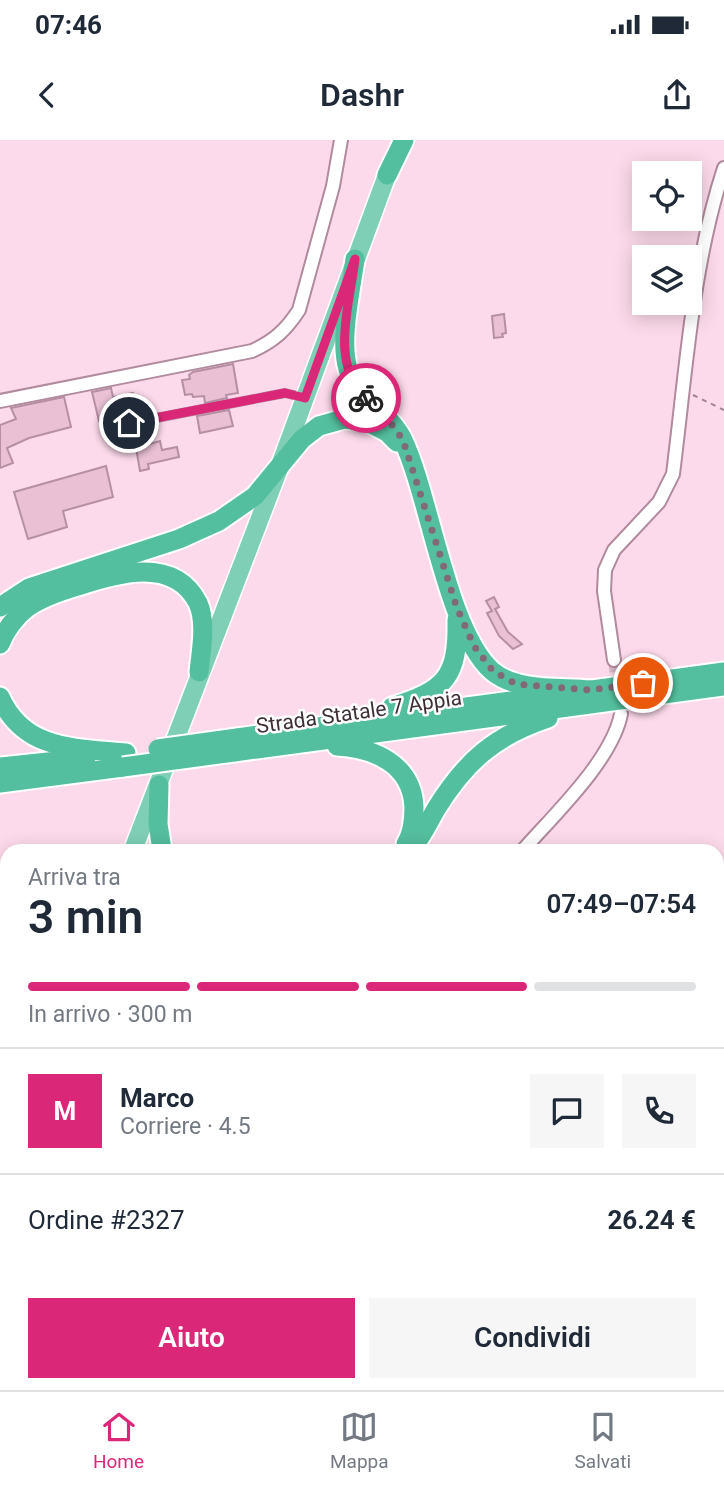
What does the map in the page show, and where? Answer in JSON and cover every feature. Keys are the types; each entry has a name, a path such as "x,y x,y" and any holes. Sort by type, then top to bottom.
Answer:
{"highway":[{"path":"387,175 401,140"},
{"path":"355,259 344,352 348,372 361,393 395,427 410,462 457,608 474,646 493,671 516,684 591,697"},
{"path":"0,607 29,588 179,539 219,521 255,496 302,439 319,426 344,419 366,421 387,432 410,462"},
{"path":"0,644 5,631 28,607 81,584 142,570 167,575 186,587 198,605 203,627 200,672"},
{"path":"345,723 427,696 449,675 458,650 457,608"},
{"name":"Strada Statale 7 Appia","path":"235,745 297,744 591,697 724,672"},
{"name":"Strada Statale 7 Appia","path":"0,783 124,760 235,745 345,723 724,686"},
{"path":"0,697 7,713 28,734 59,746 124,760"},
{"path":"414,844 460,774 486,747 526,725 591,697"},
{"path":"297,744 360,748 389,760 405,776 413,796 414,820 405,844"},
{"name":"Strada Statale 7 Appia","path":"0,767 124,760"},
{"path":"159,785 161,844"}],"main road":[{"path":"136,844 387,175"}],"street":[{"path":"0,401 253,351 272,342 288,328 299,310 333,186 341,140"},
{"path":"614,660 604,591 605,570 614,550 659,502 673,474 697,280 715,194 724,168"},
{"path":"528,844 603,755 621,714"}],"lane":[{"path":"104,428 285,393 305,398"}],"path":[{"path":"683,391 724,410"}],"building":[{"path":"504,314 506,333 502,334 503,337 494,338 492,316"},
{"path":"233,364 238,393 205,403 204,396 185,395 182,380 190,379 189,375 193,372"},
{"path":"111,388 113,397 133,393 137,409 99,421 92,392"},
{"path":"64,397 71,427 29,438 7,448 13,463 0,468 0,425 16,419 11,408"},
{"path":"229,410 233,426 200,433 197,416"},
{"path":"160,441 162,450 177,447 179,457 148,464 149,469 140,471 136,448"},
{"path":"106,466 113,497 63,511 67,527 28,539 14,492"},
{"path":"494,597 499,607 495,609 508,632 522,644 513,649 499,636 487,613 492,611 486,601"}],"tunnel":[{"path":"614,660 618,691"}],"way so far":[{"path":"366,398 385,415 403,440 457,608 474,646 493,671 516,684 590,690 643,683"}],"route":[{"path":"129,423 285,393 305,398 355,259 344,352 348,372 366,398"}]}
